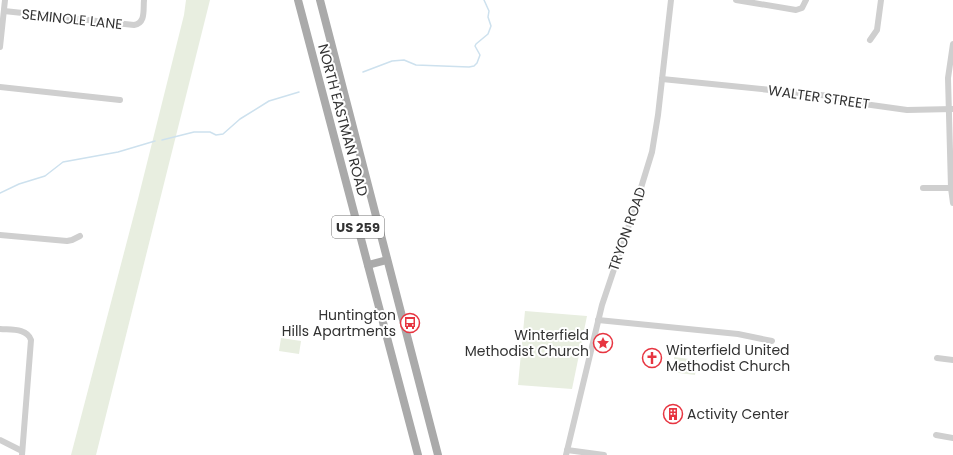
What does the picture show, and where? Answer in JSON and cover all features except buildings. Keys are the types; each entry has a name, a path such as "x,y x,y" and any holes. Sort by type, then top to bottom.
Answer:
{"main road":[{"name":"NORTH EASTMAN ROAD","path":"298,0 418,455"},
{"name":"NORTH EASTMAN ROAD","path":"320,0 438,455"},
{"path":"368,265 387,260"}],"street":[{"path":"0,47 2,13 5,0"},
{"name":"SEMINOLE LANE","path":"2,13 134,25 140,23 142,20 144,0"},
{"name":"TRYON ROAD","path":"567,453 598,320 649,165 657,126 671,0"},
{"path":"736,0 796,10 801,9 806,0"},
{"path":"870,40 877,30 881,0"},
{"path":"953,44 948,72 951,109 953,203"},
{"name":"WALTER STREET","path":"662,79 830,96 857,103 907,110 951,109"},
{"path":"0,87 120,100"},
{"path":"923,188 952,188"},
{"path":"0,235 67,241 80,236"},
{"path":"598,320 734,334 772,340"},
{"path":"0,329 23,332 29,335 32,341 22,453 0,440"},
{"path":"938,358 953,360"},
{"path":"936,435 953,438"},
{"path":"567,453 604,455"}],"shaded area":[{"path":"186,0 210,0 96,455 71,455 137,203 184,15"},
{"path":"525,311 587,316 572,389 518,385"},
{"path":"281,338 301,341 299,354 279,351"},
{"path":"674,357 697,360 695,375 671,372"}],"waterway":[{"path":"363,72 392,61 404,60 416,65 474,66 480,55 475,46 488,34 491,26 488,17 489,11 484,0"},
{"path":"162,140 194,132 210,132 216,135 223,134 240,119 269,101 299,92"},
{"path":"0,193 19,184 45,176 63,162 118,152 155,141"}],"place":[{"name":"Huntington Hills Apartments","path":"410,323"},
{"name":"Winterfield Methodist Church","path":"603,343"},
{"name":"Winterfield United Methodist Church","path":"652,358"},
{"name":"Activity Center","path":"673,414"}]}
